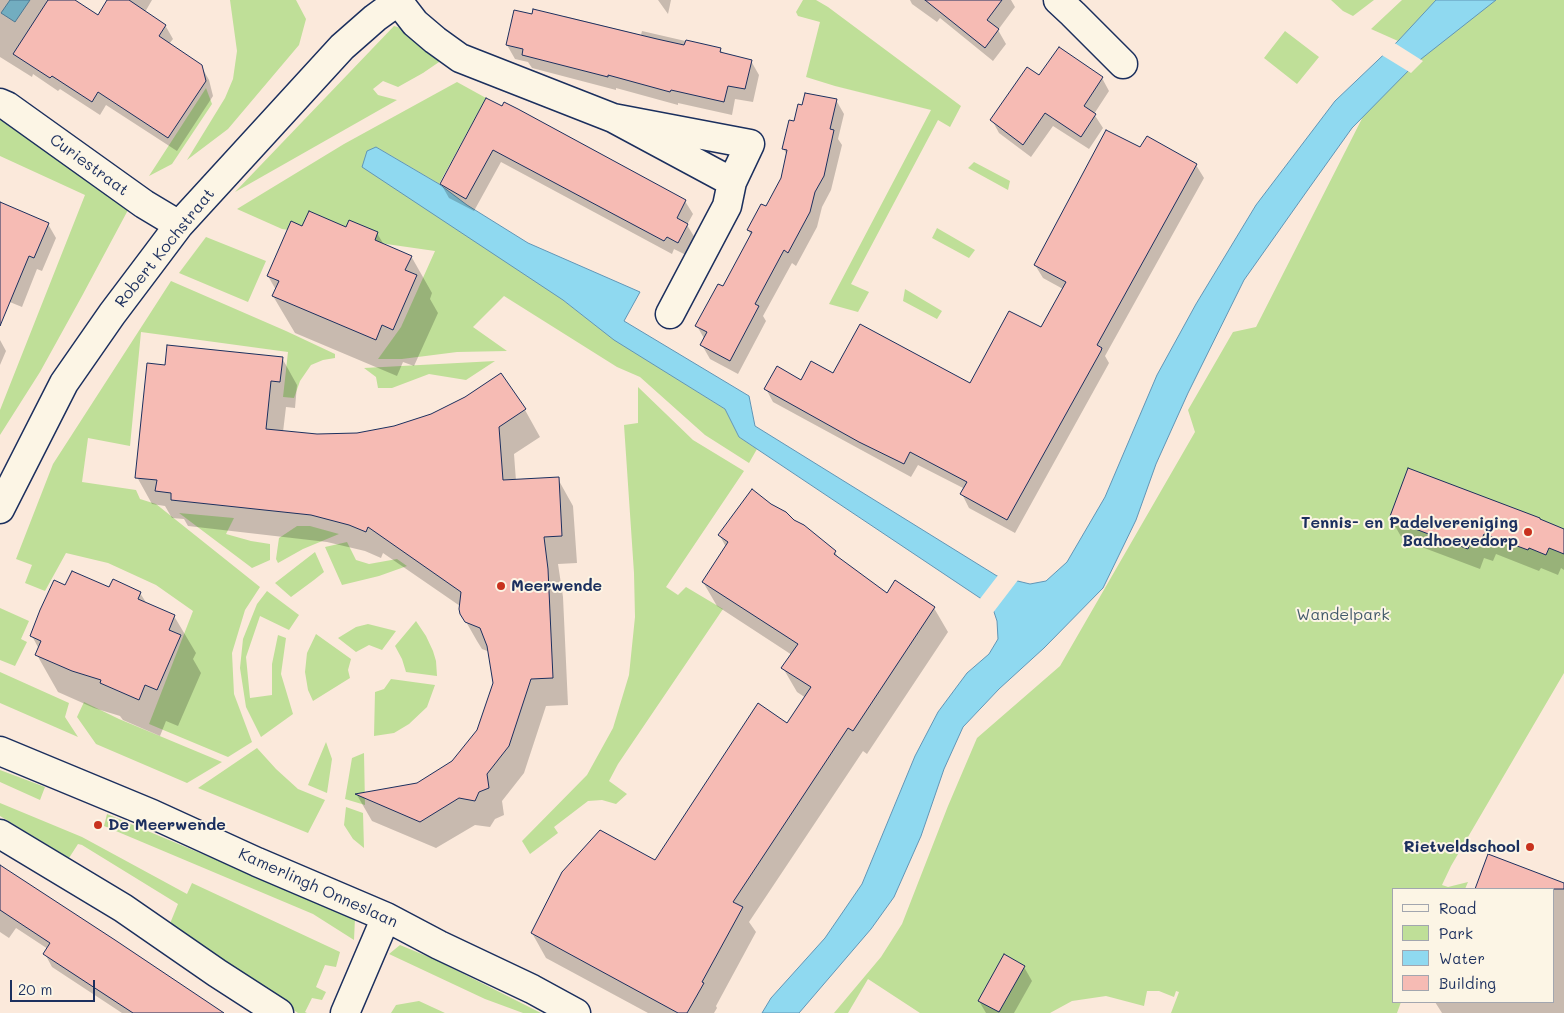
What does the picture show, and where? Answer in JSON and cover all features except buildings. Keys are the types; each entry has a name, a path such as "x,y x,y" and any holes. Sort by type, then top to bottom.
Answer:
{"street":[{"path":"1058,0 1122,64"},
{"name":"Robert Kochstraat","path":"0,509 64,383 112,314 179,225 342,47 375,18 399,1 415,23 460,58 614,118 732,182"},
{"name":"Curiestraat","path":"0,103 7,106 144,204 179,225"},
{"name":"Robert Kochstraat","path":"614,118 750,144 732,182 727,206 670,314"},
{"name":"Kamerlingh Onneslaan","path":"0,751 152,814 257,862 386,917 439,945 532,989 576,1013"},
{"path":"0,834 124,908 217,973 279,1013"},
{"path":"345,1013 386,917"}],"green space":[{"path":"230,0 296,0 306,19 299,45 228,129 187,160 225,98 233,79 237,51"},
{"path":"803,0 816,0 828,7 961,106 950,127 938,120 851,284 869,292 858,312 829,304 931,110 806,77 820,22 798,16 796,12"},
{"path":"1331,0 1374,0 1353,16 1343,11"},
{"name":"Wandelpark","path":"1402,0 1564,0 1564,673 1451,866 1442,885 1448,887 1468,882 1465,888 1392,888 1392,1003 1401,1003 1397,1013 1171,1013 1179,992 1176,991 1174,997 1159,991 1147,991 1144,1006 1106,996 1072,1001 1050,1013 920,1013 868,979 848,1013 834,1013 881,957 902,924 977,738 1060,666 1195,432 1188,410 1233,332 1256,327 1405,34 1398,41 1371,29"},
{"path":"394,26 404,29 442,60 398,87 383,81 373,89 378,95 397,100 235,192"},
{"path":"1285,31 1319,57 1297,84 1264,58"},
{"path":"457,82 486,98 439,184 376,147 563,300 615,340 725,409 739,437 757,449 749,463 705,435 640,377 617,367 504,296 473,327 507,351 457,352 402,359 378,359 401,327 435,251 282,229 237,209 344,144"},
{"path":"206,88 212,104 172,164 149,176"},
{"path":"0,119 117,193 128,210 40,372 0,435 0,410 85,195 0,156"},
{"path":"974,162 1010,181 1008,190 968,168"},
{"path":"937,228 975,250 969,258 932,238"},
{"path":"206,237 266,261 248,302 179,273"},
{"path":"171,281 335,354 335,358 311,365 300,381 294,398 283,397 288,352 141,332 130,446 88,438 82,482 136,490 140,499 156,504 260,587 245,610 232,653 234,694 252,742 228,757 149,724 193,611 156,585 108,563 66,553 45,591 25,583 32,565 16,559 53,464"},
{"path":"905,289 942,311 937,319 903,301"},
{"path":"495,361 466,380 429,374 392,388 378,388 376,377 364,368"},
{"path":"638,387 693,440 744,471 666,587 678,595 686,587 723,609 618,764 609,781 627,794 616,804 602,800 588,801 554,827 558,833 530,854 522,841 587,775 613,728 629,675 635,617 634,573 624,425 638,423"},
{"path":"179,513 234,518 226,534 270,544 270,560 252,568"},
{"path":"297,526 310,526 339,534 303,549 278,563 276,559 279,538"},
{"path":"347,542 356,560 369,564 397,559 407,566 379,576 342,585 325,547"},
{"path":"315,552 324,572 291,597 275,583"},
{"path":"267,591 299,615 289,630 260,616 246,657 250,698 272,695 272,664 278,635 286,638 281,674 293,714 261,737 246,707 240,668 243,639 257,604"},
{"path":"0,608 29,621 21,639 27,642 15,666 0,660"},
{"path":"416,621 433,651 437,676 406,672 395,646"},
{"path":"368,624 396,631 382,650 369,645 356,652 338,638 356,627"},
{"path":"316,634 351,659 348,670 350,678 313,701 308,690 305,672 307,653"},
{"path":"0,672 69,703 65,717 78,737 0,703"},
{"path":"391,679 435,685 427,707 409,724 394,733 374,736 375,692 384,689"},
{"path":"84,702 119,719 222,762 187,783 96,744 77,717"},
{"path":"326,742 332,759 327,793 308,785"},
{"path":"257,748 298,789 325,800 308,833 198,788"},
{"path":"364,753 365,805 345,799 352,758"},
{"path":"0,770 45,787 40,800 0,782"},
{"path":"0,803 82,837 187,894 192,883 340,952 336,967 325,965 316,987 326,992 322,1000 312,998 305,1012 307,1013 298,1013 169,926 178,904 82,845 78,844 69,858 0,816"},
{"path":"346,807 363,813 364,848 353,839 344,825"},
{"path":"107,814 355,918 354,940 313,914 104,826"},
{"path":"400,945 436,960 541,1013 523,1013 485,999 389,954"},
{"path":"419,1001 445,1013 391,1013 396,1005"}],"water":[{"path":"10,0 30,0 15,22 1,13"},
{"path":"1436,0 1496,0 1416,63 1352,128 1244,280 1188,393 1156,464 1136,520 1103,588 1044,648 999,689 963,727 944,769 921,836 894,897 871,929 799,1013 762,1013 771,998 825,938 862,884 915,756 938,712 967,673 989,654 998,639 997,621 992,606 739,437 725,409 614,340 563,300 362,167 367,151 376,147 439,184 467,205 528,243 640,292 624,321 749,396 755,426 997,576 1030,584 1046,581 1067,562 1105,497 1157,375 1196,304 1256,205 1335,101 1398,41"}],"pier":[{"path":"1393,42 1423,61 1411,73 1380,54"},
{"path":"999,574 1018,580 992,614 990,608 979,600"}],"place":[{"name":"Tennis- en Padelvereniging Badhoevedorp","path":"1528,532"},
{"name":"Meerwende","path":"501,586"},
{"name":"De Meerwende","path":"98,825"},
{"name":"Rietveldschool","path":"1530,847"}]}
